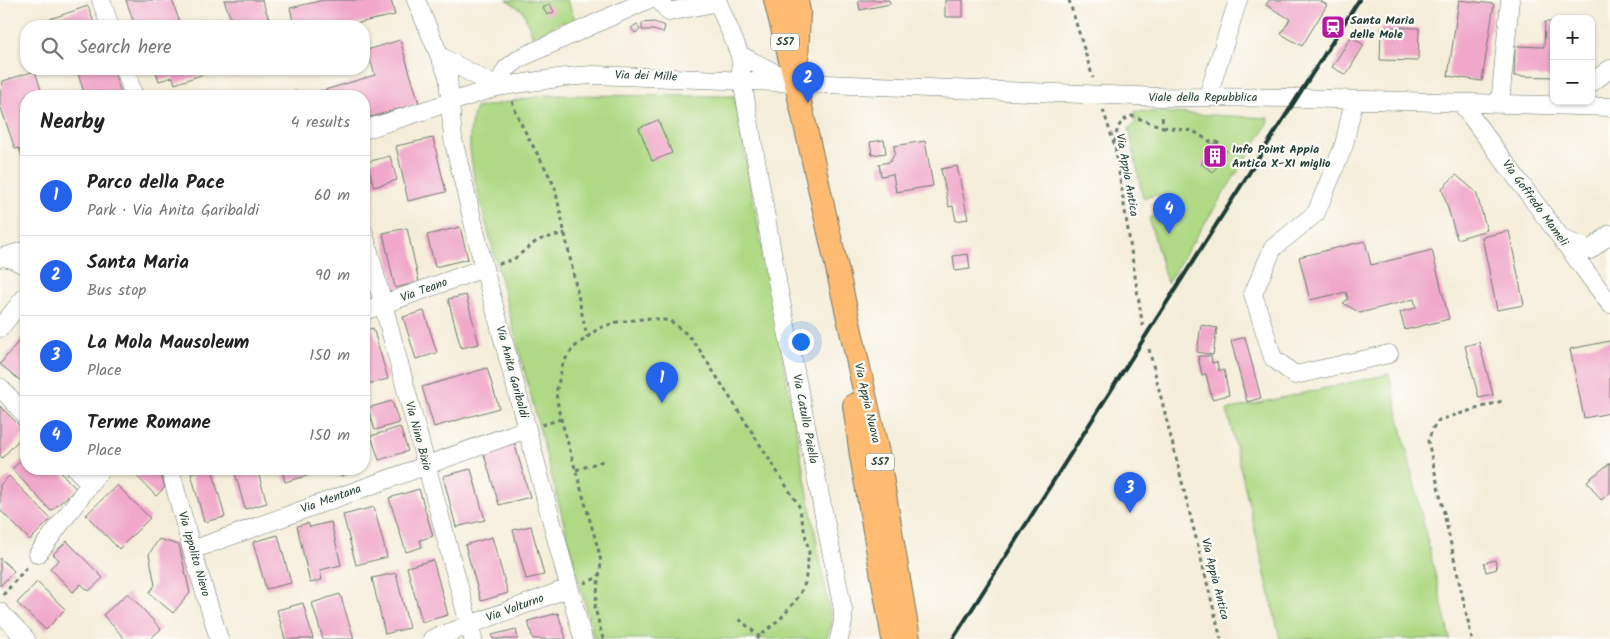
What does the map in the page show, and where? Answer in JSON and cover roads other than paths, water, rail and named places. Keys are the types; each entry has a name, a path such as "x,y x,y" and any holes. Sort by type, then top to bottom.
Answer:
{"main road":[{"name":"Via Appia Nuova","path":"775,0 796,84 878,453 909,639"},
{"name":"Via Appia Nuova","path":"796,84 799,12 797,0"},
{"name":"Via Appia Nuova","path":"840,287 860,456 893,639"}],"street":[{"path":"101,0 108,20"},
{"name":"Via Anita Garibaldi","path":"416,0 448,76 453,139 484,268 583,639"},
{"path":"440,56 502,87 506,69 520,58 647,0"},
{"path":"658,0 669,12 718,1"},
{"path":"1208,96 1238,0"},
{"path":"1500,103 1510,0"},
{"name":"Via Catullo Paiella","path":"718,1 740,55 742,80 778,286 843,610 843,622 839,639"},
{"path":"740,55 796,84"},
{"path":"1595,80 1610,69"},
{"path":"127,75 132,90"},
{"name":"Via dei Mille","path":"370,128 502,87 565,77 593,75 742,80 796,84"},
{"name":"Viale della Repubblica","path":"796,84 1161,97 1208,96 1461,103 1550,103"},
{"path":"1354,100 1344,145 1316,213 1273,248 1254,294 1273,358 1295,375 1389,354"},
{"name":"Via Goffredo Mameli","path":"1461,103 1610,304"},
{"name":"Viale della Repubblica","path":"1588,105 1610,107"},
{"path":"1562,239 1590,250 1610,234"},
{"path":"1,257 20,252"},
{"path":"1,257 20,263"},
{"name":"Via Nino Bixio","path":"370,257 471,632"},
{"name":"Via Teano","path":"370,309 484,268"},
{"path":"0,328 20,303"},
{"path":"0,387 20,409"},
{"name":"Via Mentana","path":"192,550 527,429"},
{"path":"82,475 90,484"},
{"path":"38,554 97,475"},
{"name":"Via Ippolito Nievo","path":"172,475 219,639"},
{"name":"Via Volturno","path":"432,639 471,632 569,588"},
{"path":"0,612 26,639"}],"railway":[{"path":"953,639 1359,0"}],"place":[{"name":"Santa Maria delle Mole","path":"1333,27"},
{"name":"Santa Maria","path":"808,103"},
{"name":"Info Point Appia Antica X-XI miglio","path":"1215,156"},
{"name":"Terme Romane","path":"1169,234"},
{"name":"Parco della Pace","path":"662,403"},
{"name":"La Mola Mausoleum","path":"1130,513"}]}
